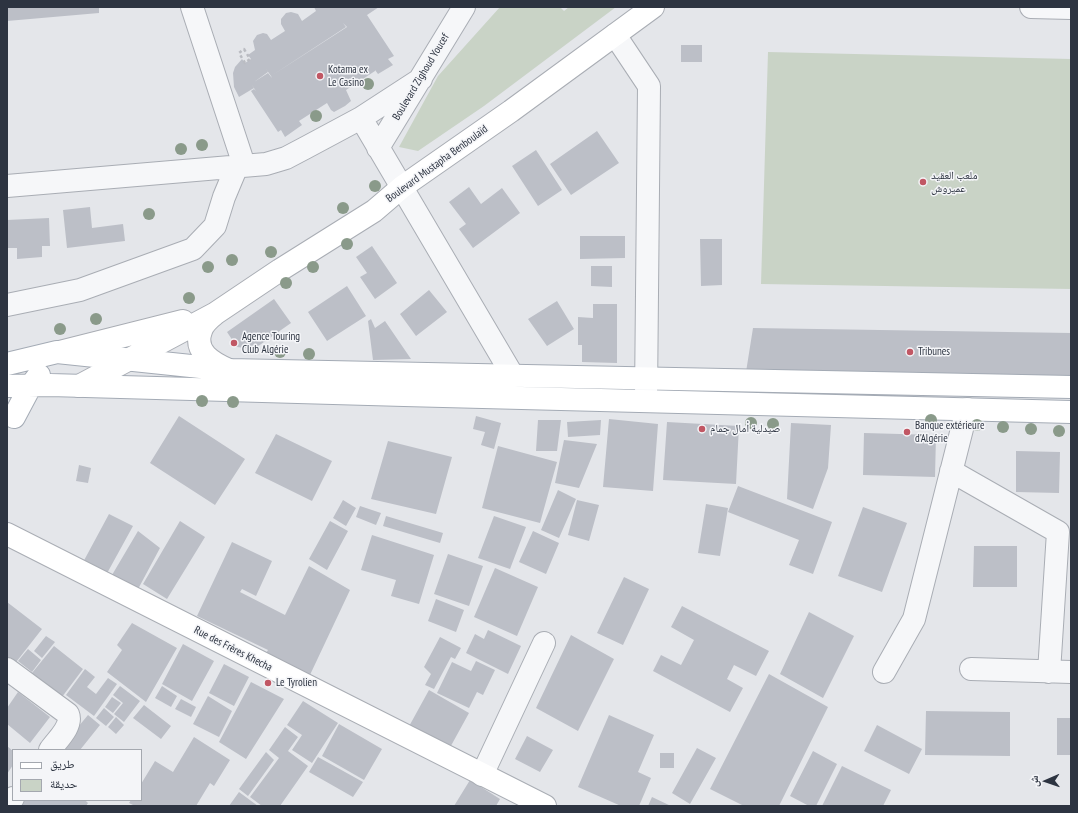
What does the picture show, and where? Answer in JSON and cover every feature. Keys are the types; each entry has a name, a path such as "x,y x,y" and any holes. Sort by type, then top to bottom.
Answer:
{"main road":[{"name":"Boulevard Mustapha Benboulaïd","path":"216,313 280,270 374,211 402,187 510,112 653,7"},
{"path":"7,364 216,313"},
{"path":"80,386 216,313"},
{"path":"216,313 201,330 200,345 209,360 229,370"},
{"path":"57,352 229,370 1071,387"},
{"path":"10,420 41,385 57,352"},
{"path":"7,386 41,385 1071,412"},
{"name":"Rue des Frères Khecha","path":"7,534 544,806"}],"street":[{"path":"7,305 80,290 193,250 215,226 224,197 240,166 192,7"},
{"name":"Boulevard Zighoud Youcef","path":"378,148 464,7"},
{"path":"1030,7 1071,8"},
{"path":"616,35 649,86 646,401"},
{"path":"7,186 266,164 286,158 361,118 421,79"},
{"path":"361,118 513,376"},
{"path":"884,672 914,619 967,409"},
{"path":"951,471 1065,532 1049,672"},
{"path":"482,774 544,643"},
{"path":"7,669 68,714 70,718 69,724 51,749"},
{"path":"971,669 1071,672"}],"path":[{"path":"244,49 250,59 245,63 239,53 244,49"}],"green space":[{"path":"500,7 560,7 564,11 569,7 616,7 484,106 418,151 399,147 438,76"},
{"path":"768,52 1071,59 1071,289 761,284"}],"building":[{"path":"7,7 99,7 99,13 7,21"},
{"path":"314,7 379,7 367,15 394,56 388,59 393,65 378,74 375,70 346,90 351,101 345,106 334,112 327,103 299,121 302,125 285,137 281,130 278,132 251,91 254,89 256,91 254,88 239,97 234,87 233,73 235,67 242,59 245,63 251,59 248,55 255,50 253,41 257,35 263,33 267,34 271,40 285,31 281,24 281,19 286,13 291,12 298,14 302,21 316,11","holes":["343,23 347,27 271,76 346,27","266,69 271,76 272,78 268,73 254,82 268,72"]},
{"path":"681,45 702,45 702,62 681,62"},
{"path":"597,131 619,163 571,195 550,164"},
{"path":"536,150 562,190 538,206 512,166"},
{"path":"469,187 481,204 502,188 520,213 473,248 459,229 466,224 449,202"},
{"path":"90,207 92,228 123,224 125,241 67,248 63,210"},
{"path":"49,218 50,246 42,246 42,257 17,259 17,248 7,248 7,220"},
{"path":"580,236 625,236 625,258 580,259"},
{"path":"700,239 722,239 722,285 701,286"},
{"path":"372,246 397,283 375,299 360,277 367,273 356,257"},
{"path":"591,266 612,266 612,287 591,286"},
{"path":"347,286 366,316 327,341 308,312"},
{"path":"429,290 447,312 416,336 400,314"},
{"path":"274,299 291,323 254,349 237,347 227,332"},
{"path":"557,301 574,329 547,346 528,319"},
{"path":"593,304 617,304 617,363 582,362 582,345 578,345 578,317 593,318"},
{"path":"371,319 375,328 385,321 411,359 373,360 368,321"},
{"name":"Tribunes","path":"753,328 1071,333 1071,377 746,372"},
{"path":"179,416 245,459 215,505 150,463"},
{"path":"476,416 501,423 494,449 481,445 485,432 473,429"},
{"path":"609,419 658,424 653,491 603,487"},
{"path":"538,420 561,420 557,451 536,451"},
{"path":"601,420 600,435 568,437 567,422"},
{"path":"667,422 739,426 736,484 663,480"},
{"path":"791,423 831,425 828,468 813,509 787,499"},
{"path":"864,433 936,435 935,477 863,475"},
{"path":"276,434 332,461 312,501 255,473"},
{"path":"564,440 597,444 579,488 555,483"},
{"path":"388,441 452,457 436,514 371,499"},
{"path":"498,446 557,462 540,523 482,508"},
{"path":"1016,451 1060,452 1059,493 1016,492"},
{"path":"79,465 91,468 88,483 76,481"},
{"path":"738,486 832,522 813,574 789,565 799,540 728,512"},
{"path":"558,490 576,499 559,538 541,530"},
{"path":"343,500 356,508 346,526 333,518"},
{"path":"577,500 599,505 589,541 568,535"},
{"path":"706,504 728,508 720,556 698,553"},
{"path":"360,506 381,513 376,525 356,517"},
{"path":"863,507 907,523 882,592 838,576"},
{"path":"109,514 133,526 105,577 81,566"},
{"path":"386,516 443,533 440,543 383,526"},
{"path":"494,516 526,527 510,569 478,558"},
{"path":"180,521 205,537 167,599 143,584"},
{"path":"330,521 348,531 327,570 309,559"},
{"path":"138,531 160,548 137,591 112,575"},
{"path":"533,531 559,543 546,574 519,562"},
{"path":"372,535 434,555 419,604 391,596 396,580 361,570"},
{"path":"232,542 272,561 256,596 242,589 240,592 285,615 309,566 350,590 309,677 266,653 268,650 197,616"},
{"path":"974,546 1017,546 1017,587 973,587"},
{"path":"448,554 483,566 469,606 434,594"},
{"path":"495,568 538,587 517,636 474,617"},
{"path":"624,577 649,589 623,645 597,633"},
{"path":"436,599 464,610 456,632 428,621"},
{"path":"7,602 42,629 13,666 7,661"},
{"path":"682,606 769,651 756,676 734,665 727,679 743,688 730,712 653,671 661,655 681,665 694,640 671,627"},
{"path":"809,612 854,636 823,698 780,674"},
{"path":"132,623 177,648 146,702 107,672 122,650 117,645"},
{"path":"488,630 521,646 508,674 466,653 475,634 484,639"},
{"path":"571,635 614,659 578,731 536,708"},
{"path":"46,636 55,642 42,658 34,651"},
{"path":"440,637 461,648 455,659 451,657 434,689 425,685 431,674 424,667"},
{"path":"183,644 214,661 192,701 162,684"},
{"path":"54,646 83,669 62,697 32,673"},
{"path":"28,649 41,660 32,672 18,661"},
{"path":"476,661 495,670 483,695 477,692 469,708 437,693 452,662 471,671"},
{"path":"224,664 249,677 234,706 209,693"},
{"path":"85,669 95,677 87,687 96,694 108,678 117,684 94,716 66,695"},
{"path":"769,674 828,707 779,806 744,806 710,789"},
{"path":"251,682 284,699 246,759 219,742"},
{"path":"120,686 140,701 124,722 114,714 123,703 113,695"},
{"path":"162,686 177,696 171,707 155,698"},
{"path":"429,690 469,713 447,753 407,730"},
{"path":"18,692 50,717 30,743 7,724 7,708"},
{"path":"208,696 232,711 219,737 193,724"},
{"path":"112,697 121,703 113,713 105,707"},
{"path":"181,699 196,707 191,717 175,709"},
{"path":"303,701 338,723 312,763 292,750 302,735 287,725"},
{"path":"144,705 171,726 161,739 133,718"},
{"path":"104,708 114,717 106,726 96,718"},
{"path":"926,711 1010,712 1010,756 925,755"},
{"path":"88,715 100,725 81,749 60,749"},
{"path":"609,715 654,735 638,772 651,778 639,806 621,806 578,787"},
{"path":"116,717 124,725 116,734 108,727"},
{"path":"1057,718 1071,718 1071,755 1057,755"},
{"path":"339,724 382,749 364,780 322,756"},
{"path":"877,725 922,749 909,774 864,751"},
{"path":"285,727 298,737 288,751 308,766 280,806 262,806 250,797 279,758 269,750"},
{"path":"527,736 553,750 540,772 515,759"},
{"path":"194,737 230,760 214,786 210,783 196,806 135,806 129,803 130,801 142,801 142,782 155,761 173,772"},
{"path":"7,746 12,750 12,766 7,774"},
{"path":"697,748 716,758 690,804 672,793"},
{"path":"813,751 837,764 816,806 809,806 790,796"},
{"path":"266,752 274,760 248,796 239,789"},
{"path":"660,753 674,753 674,768 660,768"},
{"path":"318,757 363,782 353,797 309,772"},
{"path":"842,766 891,790 883,806 822,806"},
{"path":"470,780 500,799 496,806 454,806"},
{"path":"239,792 258,806 229,806"},
{"path":"652,797 671,806 648,806"},
{"path":"23,801 86,801 88,803 86,806 20,806"}],"place":[{"name":"Kotama ex Le Casino","path":"320,76"},
{"name":"ملعب العقيد عميروش","path":"923,182"},
{"name":"Agence Touring Club Algérie","path":"234,343"},
{"name":"Tribunes","path":"910,352"},
{"name":"صيدلية أمال جمام","path":"702,429"},
{"name":"Banque extérieure d'Algérie","path":"907,432"},
{"name":"Le Tyrolien","path":"268,683"}]}
